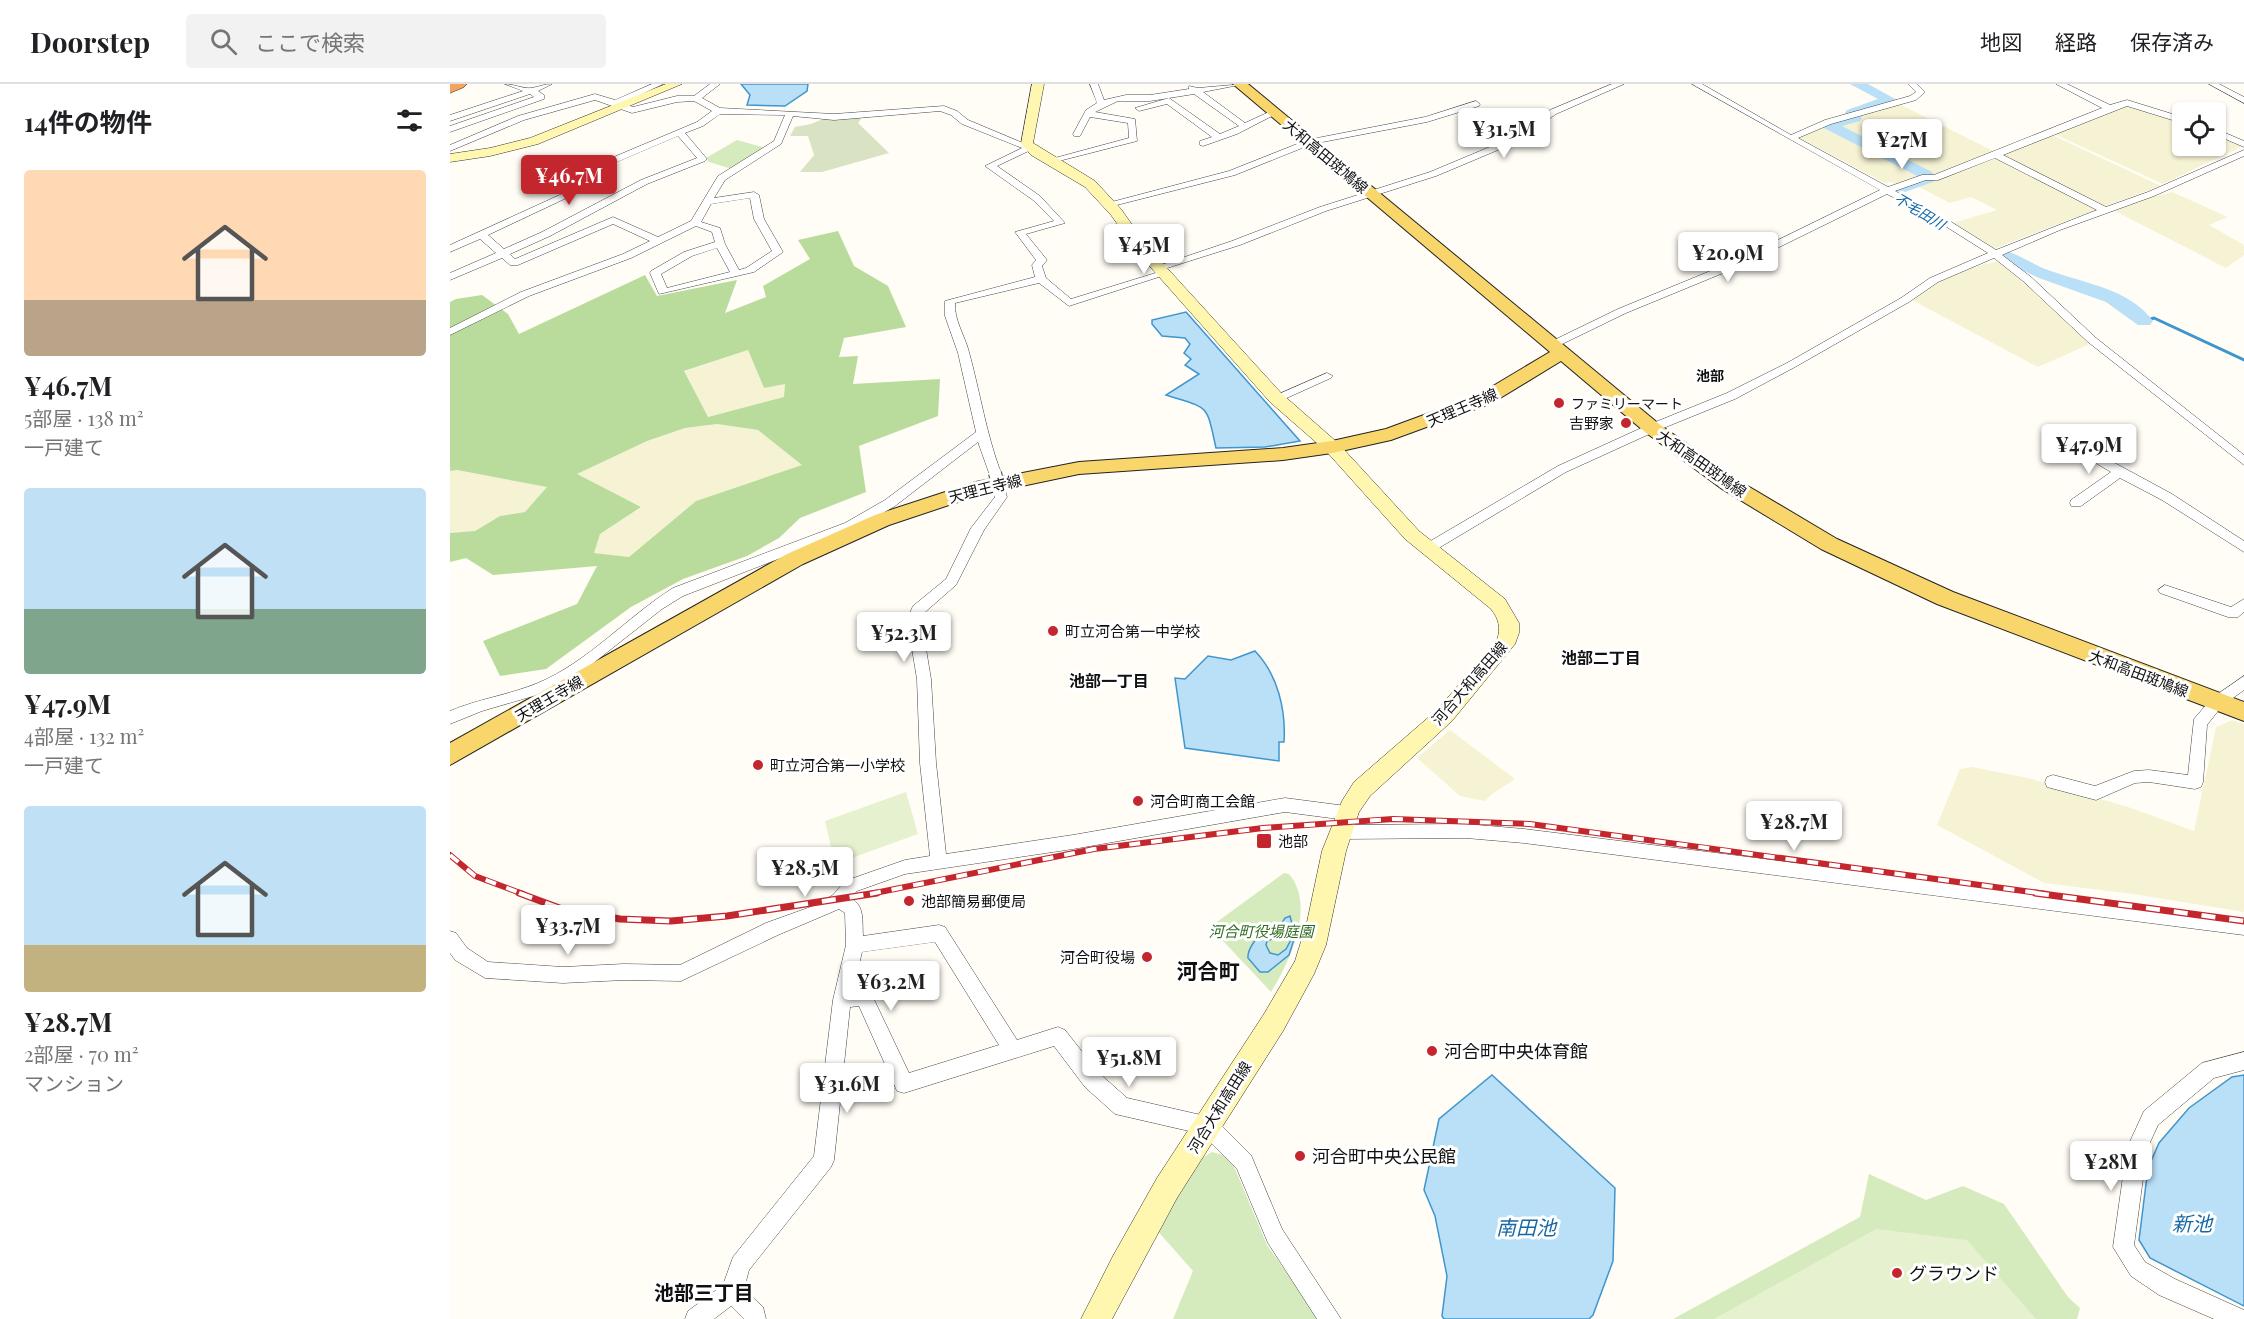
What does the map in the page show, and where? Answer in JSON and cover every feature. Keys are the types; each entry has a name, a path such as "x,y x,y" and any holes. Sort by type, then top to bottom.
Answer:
{"highway":[{"path":"450,88 459,84"}],"main road":[{"path":"450,158 490,152 534,141 620,104 676,84"},
{"path":"1030,148 1025,141 1038,84"},
{"name":"大和高田斑鳩線","path":"1240,84 1652,428 1729,484 1829,544 1881,570 1956,603 2244,712"},
{"path":"1005,139 1018,136 1028,130"},
{"name":"河合大和高田線","path":"1030,148 1082,178 1109,204 1142,249 1276,398 1332,447 1427,549 1498,604 1508,620 1509,636 1505,644 1445,715 1362,789 1344,822 1316,940 1294,989 1207,1125 1118,1273 1096,1319"},
{"name":"天理王寺線","path":"450,754 795,559 836,538 929,503 987,487 1079,468 1228,459 1332,447 1390,434 1452,413 1512,385 1557,349"}],"street":[{"path":"450,129 507,111 541,97 509,84"},
{"path":"450,118 548,84"},
{"path":"592,84 595,97"},
{"path":"620,104 659,84"},
{"path":"450,148 522,118 595,97 632,110 677,99 696,98 716,84"},
{"path":"1094,84 1102,104"},
{"path":"1131,84 1139,96"},
{"path":"1077,134 1088,114 1102,104 1139,96 1162,96 1192,88 1240,84"},
{"path":"1030,148 990,166 1029,189 1052,211 1060,223 1020,232 1041,260 1037,265 1041,279 1069,303 1323,209 1433,174 1514,140 1553,112 1620,84"},
{"path":"1696,84 1953,226 1994,253 2027,279 2092,340 2244,461"},
{"path":"1791,138 1828,122 1913,98 1921,92 1912,84"},
{"path":"2060,84 2109,108"},
{"path":"2213,84 2244,100"},
{"path":"1154,85 1162,96"},
{"path":"1192,88 1245,127"},
{"path":"696,98 718,111 834,117 941,108 954,113 965,122 1030,148"},
{"path":"1138,108 1169,101 1218,137"},
{"path":"1557,349 1623,311 1741,262 1890,191 1995,155 2109,108 2133,103 2172,117"},
{"path":"1109,204 1232,173 1310,142 1418,121 1476,104"},
{"path":"507,111 522,118"},
{"path":"450,249 572,193 555,185 700,124 718,111"},
{"path":"450,332 525,294 599,268 695,223 721,178 778,142 790,113"},
{"path":"1203,142 1245,127 1274,113"},
{"path":"1054,162 1134,140 1132,121 1107,115 1088,114"},
{"path":"450,277 546,234 644,182 702,159 680,133"},
{"path":"2226,136 2244,144"},
{"path":"1427,549 1562,470 1652,428 1731,396 1791,365 1905,300 1934,280 1994,253 2151,194 2244,153"},
{"path":"1995,155 2105,210"},
{"path":"706,202 754,195 759,219 778,252 750,270 663,292 655,273 688,254 720,244"},
{"path":"480,234 514,263 613,220 657,240"},
{"path":"695,223 716,230 720,244 736,273"},
{"path":"939,861 928,763 924,679 914,619 918,610 951,582 978,528 1001,497 982,434 980,415 973,400 959,334 948,313 950,301 1041,279"},
{"path":"1276,398 1327,376"},
{"path":"450,718 478,706 542,688 577,668 657,605 678,592 850,526 890,503 982,434"},
{"path":"2076,446 2168,497 2244,547"},
{"path":"2076,503 2120,472"},
{"path":"2165,590 2233,613 2244,604"},
{"path":"2053,782 2096,793 2134,777 2149,776 2195,782 2199,723 2217,702 2244,682"},
{"path":"450,939 461,954 485,970 563,975 624,972 681,973 772,929 822,910 839,900 851,885 905,867 1084,840 1285,805 1344,822 1524,836 1644,849 2244,927"},
{"path":"696,1319 732,1292 740,1264 824,1160 842,1000 855,945 853,909 839,900"},
{"path":"855,945 939,933 1013,1050"},
{"path":"842,1000 864,997 904,1084 1058,1036 1092,1080 1122,1107 1207,1125 1244,1162 1275,1236 1330,1319"},
{"path":"2239,1319 2167,1287 2138,1269 2123,1247 2137,1148 2151,1118 2209,1070 2244,1060"},
{"path":"732,1292 754,1315 755,1319"}],"shaded area":[{"path":"1897,103 1995,152 1933,175 1921,176 1896,184 1885,183 1798,137 1829,124"},
{"path":"2126,105 2172,118 2172,156 2222,156 2163,184 2052,133"},
{"path":"2050,134 2161,186 2103,207 2001,156"},
{"path":"2226,138 2243,146 2226,154"},
{"path":"1995,158 2098,209 1993,249 1953,223 1997,210 1971,197 1950,203 1919,187 1932,179"},
{"path":"2172,192 2228,217 2209,225 2244,245 2244,255 2226,268 2115,211 2140,200"},
{"path":"1999,261 2045,300 2090,344 2038,367 1910,299 1961,270"},
{"path":"748,350 764,388 785,383 784,398 707,417 683,372"},
{"path":"717,424 758,430 803,465 696,501 629,557 593,553 600,534 641,507 576,474 647,441 685,428"},
{"path":"457,470 548,487 525,512 500,516 475,531 450,533 450,471"},
{"path":"2232,720 2244,724 2244,912 2133,894 2044,883 1937,825 1960,769 1972,767 2028,778 2128,807 2194,831 2216,727"},
{"path":"1450,730 1515,779 1485,801 1460,796 1417,758"}],"green space":[{"path":"858,116 861,119 858,123 889,153 822,172 800,172 814,155 808,136 790,136 795,127 828,117"},
{"path":"737,140 766,148 732,169 709,162 706,158"},
{"path":"838,231 854,266 888,286 906,327 844,338 839,357 858,356 853,384 940,379 938,416 859,446 866,492 800,518 779,538 747,556 683,579 631,607 546,669 500,676 483,641 577,604 597,566 493,575 466,558 450,562 450,533 475,531 500,516 525,512 547,487 457,470 450,471 450,302 482,295 508,314 519,334 645,275 657,296 737,280 725,313 766,297 763,286 810,259 798,240","holes":["748,350 764,388 785,384 784,397 708,417 684,371","717,424 758,430 802,465 696,501 629,557 594,553 600,534 641,507 577,474 647,441 685,428"]},
{"path":"906,792 918,834 835,864 825,821"},
{"name":"河合町役場庭園","path":"1284,873 1289,874 1297,887 1300,917 1286,965 1271,992 1210,927"},
{"path":"1212,1152 1230,1157 1267,1245 1319,1319 1173,1319 1193,1271 1155,1228 1194,1163"},
{"path":"1869,1174 1926,1200 1963,1186 2004,1204 2068,1297 2080,1308 2077,1319 1673,1319 1860,1217"},
{"name":"グラウンド","path":"1876,1229 1967,1240 2036,1319 1714,1319"}],"water":[{"path":"741,84 808,84 807,91 785,106 747,105 750,95"},
{"path":"1186,312 1300,441 1265,447 1216,448 1210,423 1204,410 1199,406 1166,395 1199,374 1185,365 1191,359 1184,353 1190,344 1185,338 1162,336 1152,324 1152,320"},
{"path":"1255,651 1270,671 1282,705 1284,742 1279,742 1279,761 1185,748 1175,678 1185,679 1208,656 1231,660"},
{"path":"1290,916 1295,936 1289,955 1268,972 1260,972 1248,958 1251,946 1264,932 1277,930 1285,918","holes":["1286,933 1292,938 1286,949 1278,955 1270,953 1266,945 1267,941"]},
{"name":"南田池","path":"1492,1075 1615,1188 1613,1261 1593,1315 1589,1319 1444,1319 1442,1316 1447,1276 1435,1216 1424,1190 1439,1119"},
{"name":"新池","path":"2244,1075 2244,1306 2150,1258 2139,1240 2148,1168 2159,1143 2189,1108 2232,1077"}],"waterway":[{"name":"不毛田川","path":"1857,84 1890,100 1852,113 1855,118 1829,125 1927,175 1928,179 1902,188"},
{"name":"不毛田川","path":"2000,254 2045,275 2112,298 2144,321"},
{"path":"2144,321 2154,318 2244,360"}],"railway":[{"path":"870,894 1094,849 1263,828 1393,819 1530,824 2046,894"},
{"path":"450,855 475,876 523,894"},
{"path":"519,893 562,909 620,919 671,921 727,916 877,893"},
{"path":"2035,893 2244,921"}],"place":[{"name":"ファミリーマート","path":"1559,403"},
{"name":"吉野家","path":"1626,423"},
{"name":"町立河合第一中学校","path":"1053,631"},
{"name":"町立河合第一小学校","path":"758,765"},
{"name":"河合町商工会館","path":"1138,801"},
{"name":"池部","path":"1264,841"},
{"name":"池部簡易郵便局","path":"909,901"},
{"name":"河合町役場","path":"1147,957"},
{"name":"河合町中央体育館","path":"1432,1051"},
{"name":"河合町中央公民館","path":"1300,1156"},
{"name":"グラウンド","path":"1897,1273"}],"district":[{"name":"池部","path":"1710,375"},
{"name":"池部二丁目","path":"1601,657"},
{"name":"池部一丁目","path":"1109,680"},
{"name":"河合町","path":"1208,970"},
{"name":"池部三丁目","path":"704,1291"}]}
